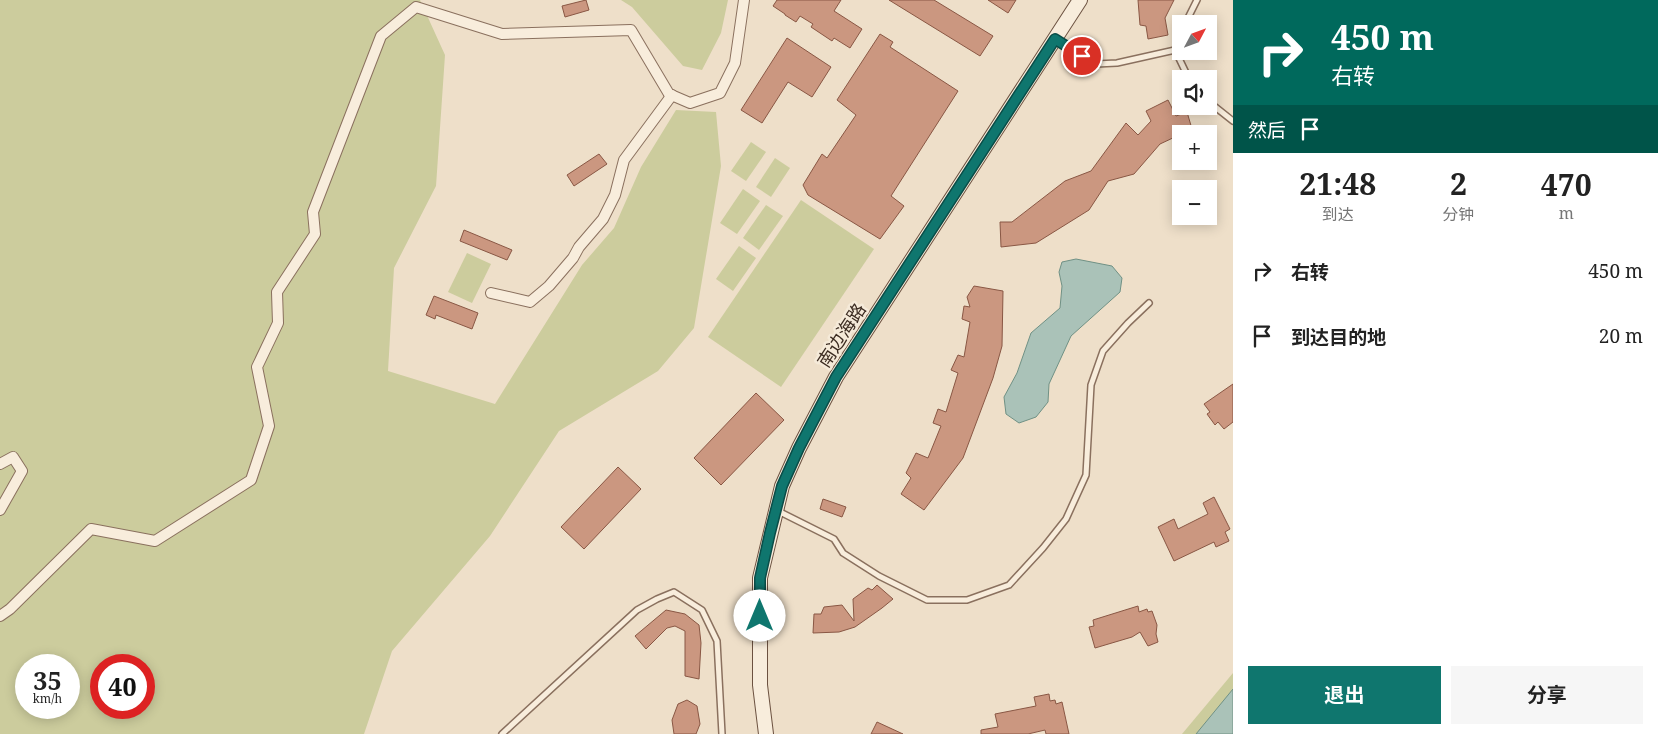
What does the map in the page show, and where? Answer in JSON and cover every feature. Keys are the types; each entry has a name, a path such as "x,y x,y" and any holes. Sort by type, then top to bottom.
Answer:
{"street":[{"path":"0,616 10,609 91,529 155,541 251,480 269,426 257,367 278,323 277,292 315,234 313,212 381,36 416,7 502,34 631,30 669,94 690,103 720,93 735,62 744,0"},
{"name":"南边海路","path":"766,734 760,684 760,578 782,486 799,448 836,377 1080,0"},
{"path":"491,293 530,302 549,286 603,219 615,195 624,160 672,95"},
{"path":"0,464 13,457 22,471 0,510"}],"lane":[{"path":"1190,15 1197,0"},
{"path":"1055,39 1096,64 1118,63 1172,51"},
{"path":"1217,108 1233,121"},
{"path":"776,510 834,539 843,553 879,576 927,600 967,600 1009,585 1043,548 1066,519 1086,475 1091,384 1103,351 1149,303"},
{"path":"502,734 636,610 674,592 702,610 717,640 722,734"}],"green space":[{"path":"0,0 420,0 445,55 436,186 394,268 388,371 495,404 582,265 614,228 641,167 676,110 716,112 721,166 694,328 658,371 559,431 490,536 392,651 364,734 0,734"},
{"path":"621,0 728,0 721,33 702,70 683,66 632,7"},
{"path":"751,142 766,152 746,181 731,171"},
{"path":"775,158 790,168 771,197 756,187"},
{"path":"743,189 760,201 737,234 720,223"},
{"path":"801,200 874,249 781,387 708,337"},
{"path":"766,205 783,216 759,250 743,238"},
{"path":"739,246 756,258 733,291 716,279"},
{"path":"467,253 491,264 472,303 448,292"},
{"path":"1233,673 1233,734 1182,734"}],"shaded area":[{"path":"1076,259 1112,266 1122,278 1120,292 1071,336 1049,384 1048,402 1036,417 1019,423 1006,414 1004,397 1017,373 1031,333 1060,308 1062,286 1059,272 1062,262"},
{"path":"1233,689 1233,734 1196,734"}],"building":[{"path":"586,0 589,10 565,17 562,6"},
{"path":"777,0 841,0 834,11 862,29 850,48 834,38 832,41 811,27 813,24 800,16 796,22 785,15 773,6"},
{"path":"889,0 934,0 993,36 980,56"},
{"path":"988,0 1016,0 1008,13"},
{"path":"1138,0 1174,0 1165,18 1168,35 1148,39 1146,26 1140,25"},
{"path":"880,34 893,42 890,47 958,91 891,196 904,206 880,239 808,195 803,185 822,154 827,158 856,115 837,100"},
{"path":"787,38 831,67 812,97 788,82 762,123 741,110"},
{"path":"1168,100 1172,108 1172,115 1188,115 1191,125 1172,125 1172,138 1160,144 1134,174 1108,181 1089,210 1036,243 1001,247 1000,222 1012,222 1065,181 1091,171 1126,123 1138,135 1151,121 1146,111"},
{"path":"599,154 607,164 574,186 567,175"},
{"path":"464,230 512,250 507,260 460,241"},
{"path":"974,286 1003,291 1002,346 993,378 963,458 924,510 901,494 911,478 906,473 916,453 928,458 941,426 933,423 938,409 946,412 958,373 951,370 958,355 964,357 970,322 962,319 964,306 970,307 967,297"},
{"path":"434,296 478,313 472,329 436,315 435,319 426,315"},
{"path":"1233,384 1233,422 1224,429 1218,422 1215,425 1207,414 1210,412 1204,404"},
{"path":"756,393 784,420 721,485 694,458"},
{"path":"618,467 641,489 584,549 561,527"},
{"path":"1214,497 1230,529 1225,532 1229,541 1216,547 1214,542 1174,561 1158,527 1174,519 1178,529 1208,514 1203,503"},
{"path":"823,499 846,507 842,517 820,509"},
{"path":"877,585 893,599 882,608 855,627 839,632 813,633 814,614 821,614 824,607 842,605 854,621 853,599 868,588 872,590"},
{"path":"1138,606 1139,612 1147,609 1148,612 1152,611 1157,625 1156,634 1158,642 1148,646 1140,632 1132,637 1095,648 1089,627 1094,626 1093,620"},
{"path":"666,610 685,614 699,625 701,643 699,679 685,676 685,631 675,626 667,628 646,649 635,636"},
{"path":"1049,694 1050,701 1055,700 1056,704 1062,702 1069,734 1046,734 1045,730 1028,734 981,734 981,730 998,727 995,714 1036,706 1034,697"},
{"path":"687,700 697,706 700,724 696,734 674,734 672,720 678,704"},
{"path":"877,722 903,734 871,734"}],"route":[{"path":"760,616 760,578 782,486 799,448 836,377 1055,39 1082,56"}]}
